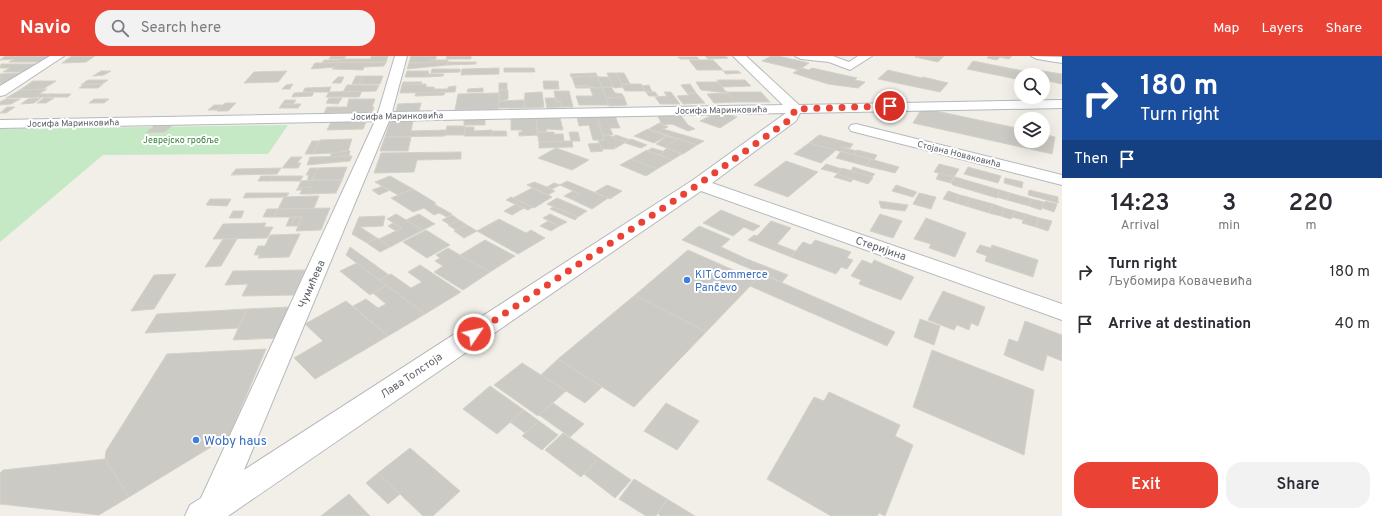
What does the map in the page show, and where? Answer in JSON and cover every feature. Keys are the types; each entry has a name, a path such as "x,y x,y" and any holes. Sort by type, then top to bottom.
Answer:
{"street":[{"path":"0,92 58,56"},
{"name":"Чумићева","path":"207,512 384,117 401,56"},
{"path":"739,56 795,109"},
{"path":"801,56 831,59 850,66 866,56"},
{"path":"1037,56 1062,60"},
{"name":"Јосифа Маринковића","path":"0,124 1062,104"},
{"name":"Лава Толстоја","path":"207,512 699,184 792,118 795,109"},
{"name":"Стојана Новаковића","path":"856,128 1062,180"},
{"name":"Стеријина","path":"699,184 1062,312"}],"green space":[{"name":"Јеврејско гробље","path":"288,125 268,154 103,155 0,242 0,129"}],"building":[{"path":"5,56 50,56 40,62 9,62 14,59 0,60"},
{"path":"72,56 95,56 86,62 62,63"},
{"path":"331,56 346,56 344,59 329,59"},
{"path":"372,56 388,56 386,62 338,62 340,59 370,59"},
{"path":"411,56 436,56 436,59 430,60 448,60 448,62 409,63"},
{"path":"447,56 471,56 471,59 446,59"},
{"path":"705,56 725,56 728,58 708,59"},
{"path":"771,56 778,56 809,63 799,70 762,61"},
{"path":"944,56 938,62 915,57"},
{"path":"989,56 1012,56 1009,59 1000,57 997,60 987,58"},
{"path":"678,57 697,57 699,59 680,59"},
{"path":"324,60 339,60 338,62 322,63"},
{"path":"689,60 713,60 723,70 697,70"},
{"path":"973,61 1014,69 1014,79 967,69"},
{"path":"386,62 384,66 364,67 363,70 332,69 336,67 311,69 315,63"},
{"path":"448,62 476,62 476,64 447,65"},
{"path":"448,62 447,65 407,69 409,63"},
{"path":"1,64 38,64 24,72 3,72 10,68 0,68"},
{"path":"499,68 499,74 461,75 462,69"},
{"path":"504,68 534,68 535,72 504,72"},
{"path":"801,68 809,70 812,68 857,78 855,80 865,82 858,88 828,84 793,73"},
{"path":"432,69 460,69 460,72 431,73"},
{"path":"888,70 948,83 940,92 878,79"},
{"path":"101,71 111,71 104,75 93,76"},
{"path":"287,71 278,82 244,83 254,72"},
{"path":"407,71 429,71 427,77 405,77"},
{"path":"723,71 738,71 741,73 726,74"},
{"path":"1050,72 1062,74 1062,84 1050,81"},
{"path":"21,73 4,84 0,84 0,74"},
{"path":"596,73 597,76 571,77 570,74"},
{"path":"607,73 616,73 623,87 614,88"},
{"path":"616,73 624,73 630,84 621,84"},
{"path":"428,74 444,74 443,76 427,77"},
{"path":"356,76 363,76 359,84 352,84"},
{"path":"363,76 383,76 380,84 359,84"},
{"path":"598,76 602,88 575,86 572,77"},
{"path":"338,77 344,77 341,83 332,83"},
{"path":"598,77 609,77 613,87 602,87"},
{"path":"88,80 108,80 102,84 81,85"},
{"path":"717,80 745,80 751,86 722,87"},
{"path":"33,81 56,81 43,89 20,90"},
{"path":"543,81 558,81 559,89 544,89"},
{"path":"403,82 422,82 421,84 402,85"},
{"path":"696,82 718,82 727,93 701,90"},
{"path":"499,83 507,83 507,90 499,90"},
{"path":"85,84 103,84 98,88 79,88"},
{"path":"293,84 290,89 282,89 286,85"},
{"path":"426,84 426,87 434,87 434,89 448,89 448,87 456,86 455,92 400,93 402,85"},
{"path":"621,84 641,84 646,91 625,91"},
{"path":"690,84 696,93 687,93 681,85"},
{"path":"347,85 379,85 376,91 343,92"},
{"path":"588,85 589,88 576,88 575,86"},
{"path":"649,85 652,92 646,92 642,86"},
{"path":"331,87 329,92 303,92 305,88"},
{"path":"602,87 611,87 615,93 622,94 624,97 606,98"},
{"path":"483,88 483,92 467,92 468,89"},
{"path":"590,88 602,88 609,105 579,105 576,96 593,96"},
{"path":"47,89 39,94 52,94 46,97 6,98 20,90"},
{"path":"499,90 508,90 508,99 499,101"},
{"path":"362,91 359,97 326,97 329,92"},
{"path":"554,91 569,91 573,107 561,107 560,101 556,102"},
{"path":"314,92 312,96 292,97 294,93"},
{"path":"445,92 444,95 415,96 416,93"},
{"path":"542,92 544,107 524,108 525,93"},
{"path":"646,92 655,92 658,96 649,96"},
{"path":"664,92 671,92 680,104 660,104 655,97 667,96"},
{"path":"726,92 761,92 770,102 735,102"},
{"path":"499,93 498,109 455,110 458,94"},
{"path":"687,93 696,93 705,103 683,104 677,96 689,95"},
{"path":"727,93 735,102 714,103 707,94"},
{"path":"51,94 71,94 68,97 46,97"},
{"path":"624,97 627,105 609,106 606,98"},
{"path":"41,98 34,103 21,104 28,99"},
{"path":"44,98 54,98 46,103 37,103"},
{"path":"329,98 342,98 338,104 326,103"},
{"path":"545,98 556,98 556,102 560,101 561,107 547,108"},
{"path":"6,99 20,99 11,104 0,105 0,102"},
{"path":"94,99 109,99 104,103 89,103"},
{"path":"349,99 375,99 372,112 324,113 327,107 347,107"},
{"path":"285,100 296,100 293,104 282,104"},
{"path":"524,100 524,108 498,108 499,101"},
{"path":"225,103 236,103 228,111 217,111"},
{"path":"421,103 419,111 396,111 398,104"},
{"path":"282,104 301,104 298,108 279,108"},
{"path":"214,105 223,105 218,110 208,110"},
{"path":"7,107 15,107 6,113 0,113"},
{"path":"922,108 1014,128 1014,146 913,123"},
{"path":"716,113 724,113 737,117 720,128 700,121"},
{"path":"657,114 680,114 688,125 695,129 688,131 672,124 662,125"},
{"path":"615,116 620,128 610,128 613,135 603,135 597,117"},
{"path":"577,117 597,117 604,140 593,140 589,125 579,126"},
{"path":"511,118 536,118 538,135 519,136 519,132 522,132 522,130 511,130"},
{"path":"536,118 560,118 563,130 546,129 547,132 537,132"},
{"path":"485,119 485,125 464,125 464,120"},
{"path":"413,121 411,131 446,130 445,136 385,137 390,122"},
{"path":"331,122 366,122 363,129 327,130"},
{"path":"659,123 668,127 663,129 704,141 697,145 649,129"},
{"path":"154,126 172,126 165,132 146,133"},
{"path":"447,126 465,126 464,135 445,135"},
{"path":"465,127 474,127 474,131 492,130 492,136 464,136"},
{"path":"648,129 667,136 654,143 634,136"},
{"path":"492,131 506,131 507,136 492,136"},
{"path":"537,132 554,132 554,134 563,134 564,141 539,142"},
{"path":"569,132 578,132 580,141 571,141"},
{"path":"603,135 608,135 626,142 616,148 614,147 615,149 602,149 598,140 604,140"},
{"path":"616,135 630,140 626,142 612,137"},
{"path":"819,135 853,144 850,148 841,147 857,151 854,155 809,143"},
{"path":"667,136 678,139 664,147 656,144"},
{"path":"1050,136 1055,137 1052,154 1025,148 1050,148"},
{"path":"385,137 411,137 408,151 380,151"},
{"path":"352,139 348,151 313,154 320,140"},
{"path":"631,139 647,145 641,148 625,143"},
{"path":"678,139 697,145 683,154 664,147"},
{"path":"312,141 320,141 313,154 305,154"},
{"path":"572,141 573,147 539,148 539,142"},
{"path":"599,143 603,151 591,152 588,144"},
{"path":"809,143 836,150 821,163 794,154"},
{"path":"556,148 589,160 572,170 538,158"},
{"path":"652,148 664,152 659,155 647,151"},
{"path":"667,148 682,154 672,160 659,155"},
{"path":"346,150 350,151 349,156 330,157 331,154"},
{"path":"647,150 672,160 657,169 631,159"},
{"path":"857,150 877,155 874,160 854,155"},
{"path":"841,151 871,159 866,166 836,158"},
{"path":"461,152 461,159 417,160 414,172 374,173 381,153"},
{"path":"352,156 350,161 307,165 310,157"},
{"path":"291,157 302,157 297,163 301,163 298,168 282,168"},
{"path":"631,159 657,169 646,176 620,165"},
{"path":"871,159 899,167 895,173 866,166"},
{"path":"786,161 818,172 788,197 754,185"},
{"path":"826,164 842,169 837,173 821,169"},
{"path":"939,164 959,169 954,177 934,172"},
{"path":"347,167 342,180 312,180 318,168"},
{"path":"853,167 875,174 872,177 851,171"},
{"path":"968,167 1001,176 998,183 964,174"},
{"path":"281,168 277,174 231,175 236,169"},
{"path":"310,168 318,168 312,180 307,181 309,175 306,175"},
{"path":"842,168 873,178 868,184 837,174"},
{"path":"939,173 954,177 950,183 936,179"},
{"path":"837,174 853,179 851,182 834,177"},
{"path":"261,176 273,176 270,181 258,181"},
{"path":"273,176 303,176 300,181 270,181"},
{"path":"390,176 413,189 398,195 375,182"},
{"path":"955,177 1000,190 997,198 953,185 951,183"},
{"path":"1005,178 1023,182 1022,188 1004,183"},
{"path":"342,180 336,193 308,194 312,187 298,188 301,181"},
{"path":"567,181 608,198 592,209 571,199 580,194 560,185"},
{"path":"534,182 555,191 548,195 527,185"},
{"path":"554,183 560,185 552,189 547,187"},
{"path":"607,185 622,191 610,199 595,192"},
{"path":"896,185 917,192 913,197 892,191"},
{"path":"383,186 390,190 379,195 372,190"},
{"path":"312,187 308,194 300,194 302,190 296,190 298,188"},
{"path":"532,188 552,197 534,208 513,198"},
{"path":"413,189 436,203 434,204 452,214 447,217 439,213 434,215 424,208 413,212 391,198"},
{"path":"1000,190 1010,193 1007,200 997,197"},
{"path":"1029,190 1058,197 1058,203 1028,195"},
{"path":"573,191 580,194 571,199 564,196"},
{"path":"948,191 960,195 956,203 943,199"},
{"path":"246,193 289,193 286,197 243,198"},
{"path":"919,193 936,197 931,209 913,204"},
{"path":"1010,193 1032,199 1029,206 1007,200"},
{"path":"960,195 971,198 966,206 956,203"},
{"path":"319,196 314,208 278,209 284,197"},
{"path":"511,197 533,207 528,210 506,200"},
{"path":"557,198 587,211 578,217 547,204"},
{"path":"971,198 993,204 989,213 966,206"},
{"path":"210,199 231,199 227,206 206,205"},
{"path":"1032,199 1044,202 1041,210 1029,206"},
{"path":"879,201 908,205 905,211 881,208"},
{"path":"1045,201 1057,204 1054,212 1042,208"},
{"path":"516,204 524,208 512,215 504,211"},
{"path":"993,204 1004,208 1001,216 989,213"},
{"path":"553,207 578,217 575,220 550,209"},
{"path":"330,208 321,230 296,231 302,217 274,217 278,209"},
{"path":"1004,208 1015,211 1011,219 1001,216"},
{"path":"267,209 278,209 274,217 263,217"},
{"path":"721,210 760,226 753,231 744,227 733,236 703,223"},
{"path":"233,211 244,211 241,218 229,218"},
{"path":"1015,211 1026,214 1023,220 1012,217"},
{"path":"396,214 423,230 390,247 379,239 402,228 387,219"},
{"path":"419,214 435,224 423,230 406,220"},
{"path":"550,214 567,222 559,226 543,218"},
{"path":"880,214 902,221 893,238 870,231"},
{"path":"1026,214 1039,218 1036,227 1022,223"},
{"path":"452,215 459,220 450,225 442,220"},
{"path":"385,216 383,226 360,227 377,238 367,243 352,234 359,217"},
{"path":"290,217 295,217 291,226 286,226"},
{"path":"295,217 302,217 298,226 291,226"},
{"path":"926,218 966,233 955,257 929,248 931,244 914,239"},
{"path":"1039,218 1052,221 1048,231 1036,227"},
{"path":"499,219 526,233 531,230 545,238 518,254 477,231"},
{"path":"459,220 467,225 456,230 448,225"},
{"path":"548,221 559,226 551,231 540,226"},
{"path":"771,221 791,228 777,244 795,251 791,257 748,240 754,235 757,236"},
{"path":"266,223 264,227 273,227 267,238 213,239 223,224"},
{"path":"393,223 402,228 396,231 388,226"},
{"path":"467,225 477,231 464,238 454,231"},
{"path":"699,226 730,239 721,247 747,259 741,265 682,240"},
{"path":"426,230 450,245 427,258 403,242"},
{"path":"300,234 289,257 258,258 260,255 254,255 258,246 265,246 270,235"},
{"path":"377,238 390,247 380,252 367,243"},
{"path":"223,239 237,239 221,266 205,267"},
{"path":"485,240 515,256 490,272 460,255"},
{"path":"815,240 851,252 847,258 853,260 847,269 841,267 836,274 791,257 803,242 811,245"},
{"path":"980,245 991,248 992,245 1038,260 1033,277 985,261 987,256 976,252"},
{"path":"350,247 389,275 379,280 346,255"},
{"path":"448,248 490,272 463,290 434,272 443,266 435,261 440,258 436,255"},
{"path":"688,250 756,280 706,332 635,295"},
{"path":"747,259 788,275 782,282 741,265"},
{"path":"862,260 872,264 874,260 914,277 901,300 859,284 861,280 851,276"},
{"path":"357,263 387,285 370,295 340,271"},
{"path":"420,265 461,292 425,314 379,280 391,274 411,288 422,282 408,272"},
{"path":"305,270 294,295 242,296 248,284 225,285 233,271"},
{"path":"176,274 154,309 131,311 154,275"},
{"path":"762,274 895,332 887,346 750,286"},
{"path":"387,285 425,314 388,336 353,306 366,299 378,308 386,304 373,293"},
{"path":"943,291 985,307 978,326 971,323 969,330 957,325 954,330 928,320"},
{"path":"635,295 706,332 634,407 558,359"},
{"path":"346,301 388,336 315,379 294,358 323,341 305,324"},
{"path":"289,307 278,338 233,340 247,309"},
{"path":"247,309 239,328 145,333 157,314"},
{"path":"920,319 940,326 934,345 914,337"},
{"path":"1025,321 1062,335 1062,361 1047,355 1043,371 1004,355 1009,339 1018,342"},
{"path":"266,349 229,436 129,497 105,459 106,451 167,354"},
{"path":"932,350 1034,390 1024,455 913,407"},
{"path":"558,359 602,387 585,403 541,375"},
{"path":"522,363 566,391 538,416 494,385"},
{"path":"490,386 524,410 497,434 463,409"},
{"path":"829,392 900,425 895,436 913,445 885,516 879,513 877,516 831,516 767,479 814,397 824,401"},
{"path":"553,403 584,424 570,437 539,415"},
{"path":"666,403 699,421 677,450 644,431"},
{"path":"524,410 539,421 525,433 510,422"},
{"path":"539,421 558,435 542,450 522,436"},
{"path":"563,433 599,458 581,477 545,450"},
{"path":"410,448 460,491 433,516 423,516 378,473"},
{"path":"599,458 631,480 615,498 584,474"},
{"path":"105,459 129,497 99,515 0,504 0,473 3,470"},
{"path":"378,473 400,494 388,504 366,483"},
{"path":"634,479 667,499 656,516 646,516 619,499"},
{"path":"349,494 370,516 321,516"},
{"path":"667,499 695,516 661,516 658,514"}],"place":[{"name":"KIT Commerce Pančevo","path":"687,280"},
{"name":"Woby haus","path":"196,440"}],"route":[{"path":"474,334 699,184 792,118 795,109 890,106"}]}
